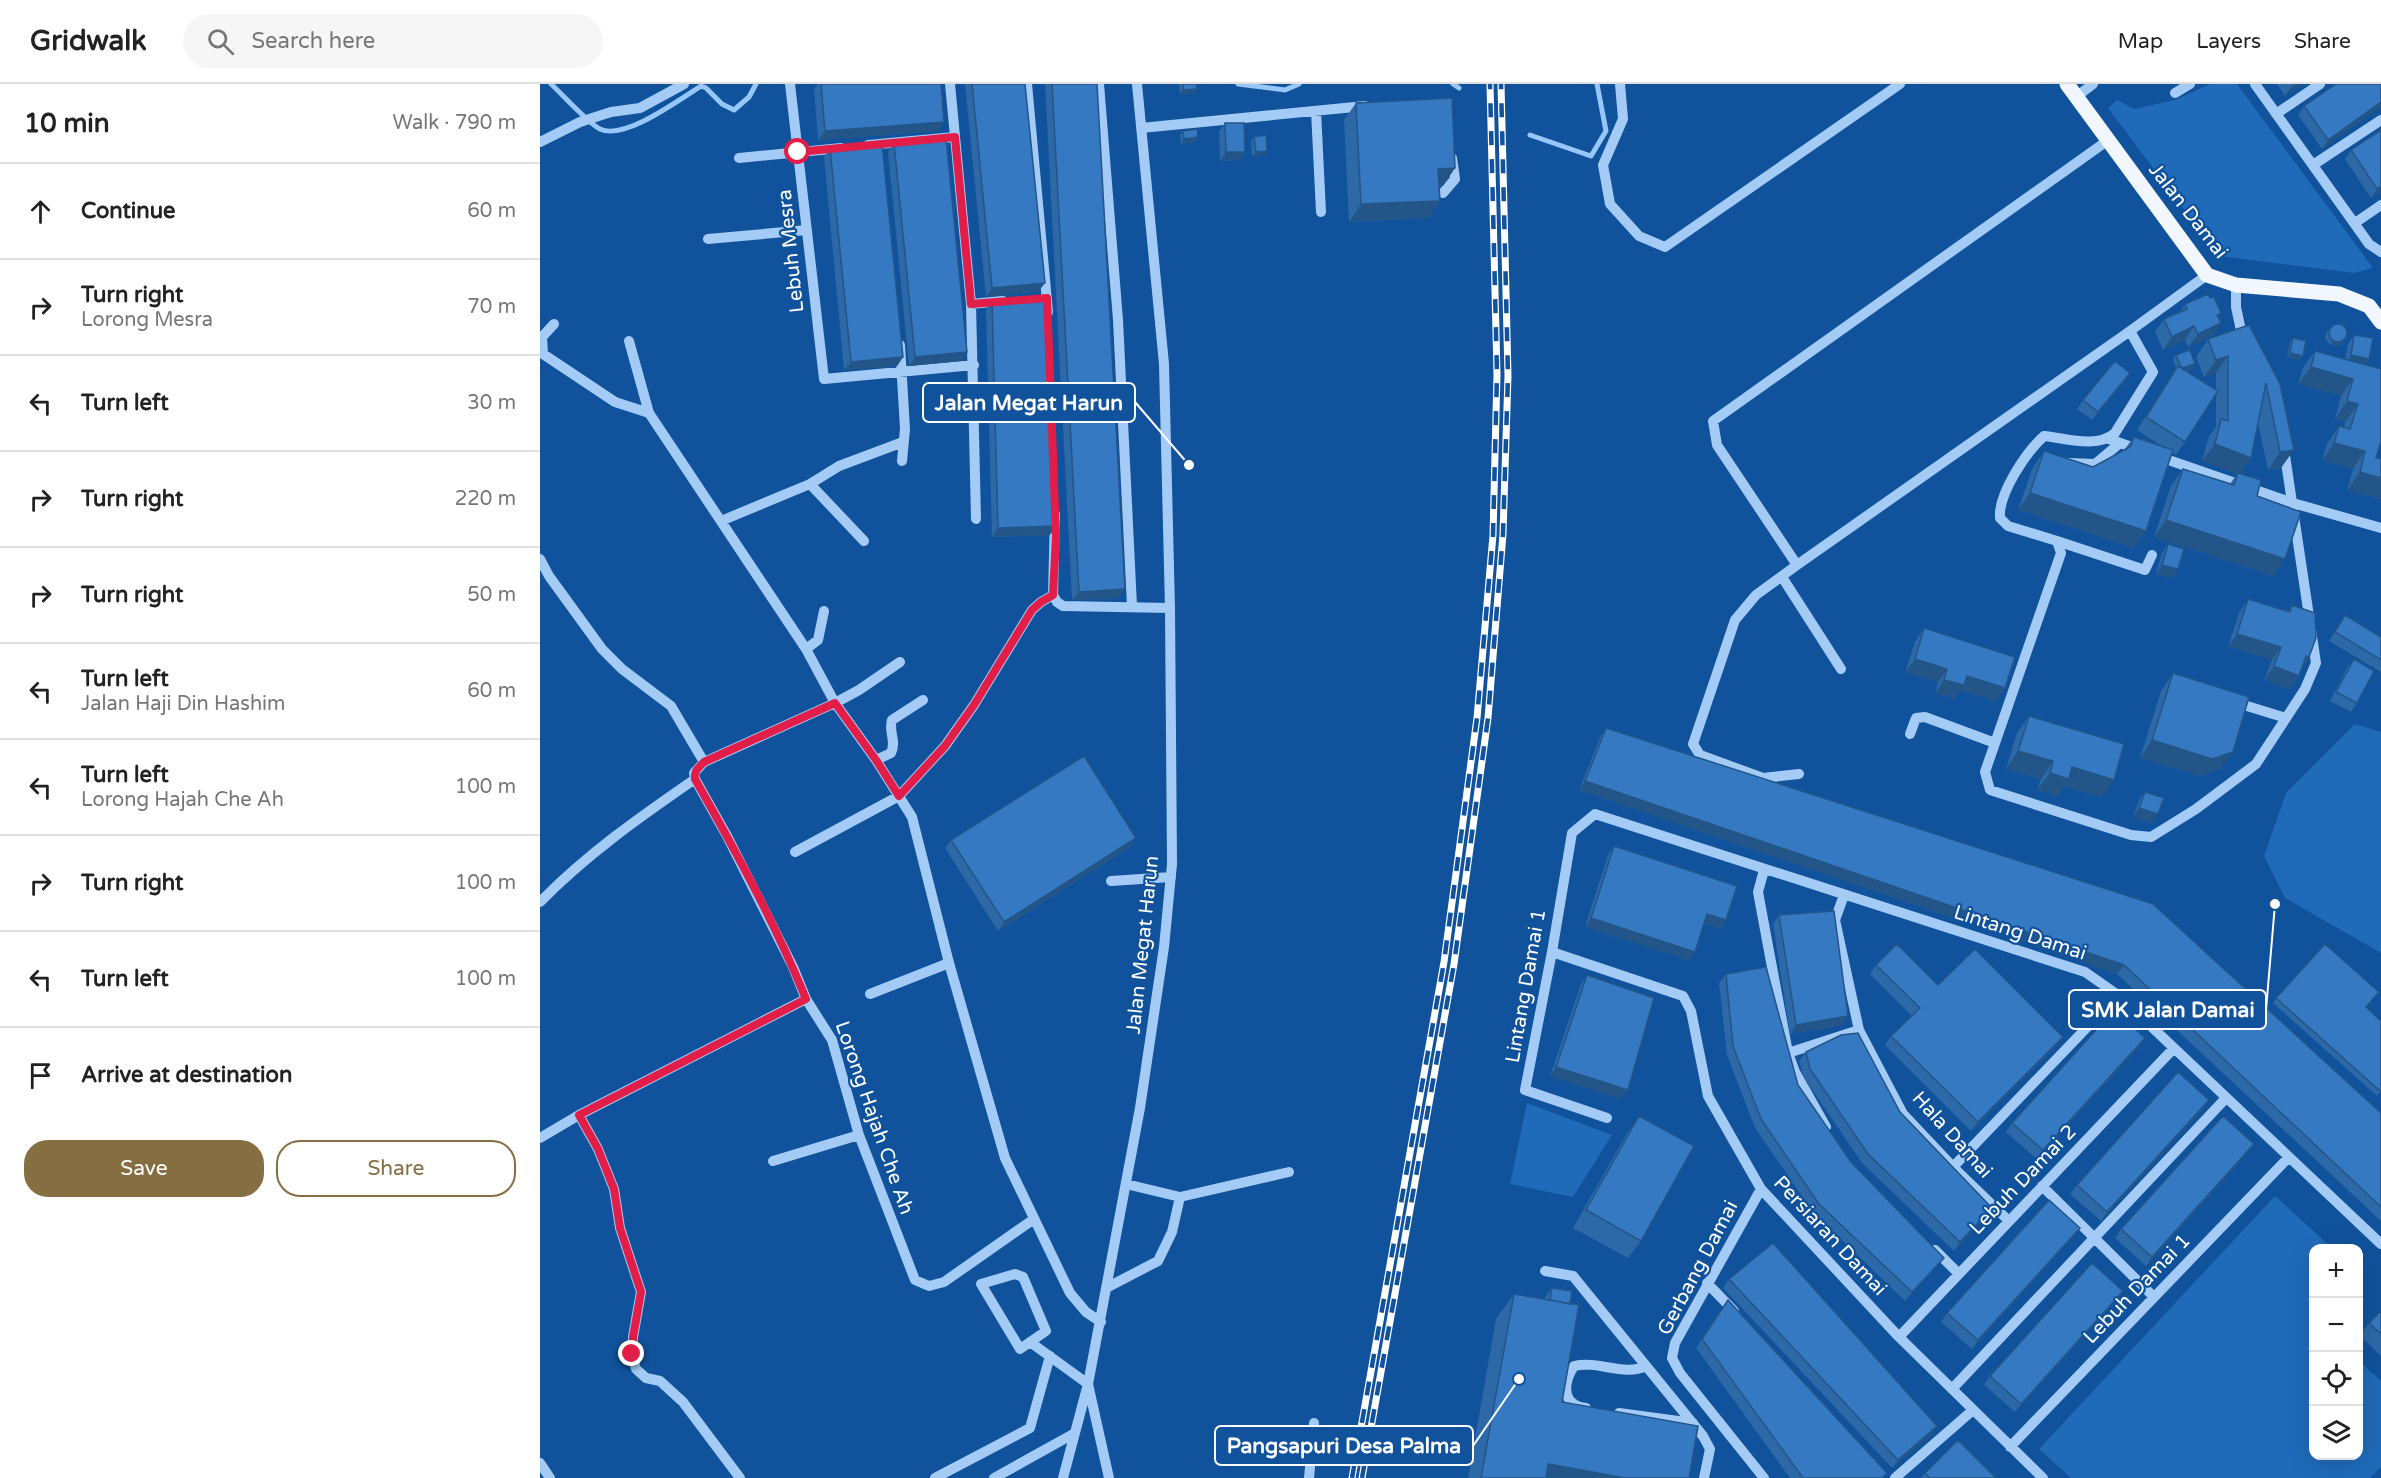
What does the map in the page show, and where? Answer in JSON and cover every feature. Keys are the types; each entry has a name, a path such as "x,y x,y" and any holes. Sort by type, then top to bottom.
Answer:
{"main road":[{"name":"Jalan Damai","path":"2071,90 2206,275 2236,285 2339,294 2369,306 2381,322"}],"street":[{"path":"540,142 580,122 640,108 684,84"},
{"name":"Lebuh Mesra","path":"790,84 824,379 903,371"},
{"path":"950,84 971,304 976,519"},
{"path":"1027,84 1042,298 1048,322"},
{"path":"1099,84 1118,320 1132,606"},
{"name":"Jalan Megat Harun","path":"1063,1478 1088,1384 1108,1287 1163,958 1171,877 1170,608 1164,364 1137,84"},
{"path":"1620,84 1623,119 1603,165 1610,204 1639,236 1665,247 1900,84"},
{"path":"2071,90 2093,84"},
{"path":"2175,93 2190,84"},
{"path":"2255,84 2369,244 2381,252"},
{"path":"2276,114 2320,84"},
{"path":"1141,128 1381,104"},
{"path":"1316,111 1321,212"},
{"path":"2313,165 2381,120"},
{"path":"739,158 798,152 880,150 955,137"},
{"path":"1797,565 1717,445 1713,421 2107,141"},
{"path":"1443,193 1455,179 1451,148"},
{"path":"2355,223 2381,205"},
{"path":"708,239 807,230"},
{"path":"1799,774 1763,778 1700,755 1693,744 1735,620 1756,595 2206,275"},
{"path":"2236,285 2236,307 2243,342 2248,350"},
{"path":"971,304 1014,300"},
{"path":"554,324 542,337 543,354 615,402 649,412"},
{"path":"2053,462 2095,464 2114,441 2115,433 2153,372 2130,331"},
{"path":"900,337 903,371 902,461"},
{"path":"629,341 649,412 806,649 835,703 876,760 912,817 949,963 1005,1158 1070,1293 1086,1312 1101,1322"},
{"path":"903,371 974,365"},
{"path":"2152,555 2145,570 2008,526 2000,518 1999,507 2044,436 2098,442 2114,441 2293,503 2381,528"},
{"path":"2057,541 2061,553 1985,772 1990,789 2131,836 2151,837 2196,809 2256,764 2305,689 2316,663 2282,437"},
{"path":"721,521 810,484 838,466 903,442"},
{"path":"810,484 864,541"},
{"path":"1054,500 1056,536 1053,595 1057,602 1063,606 1170,608"},
{"path":"540,559 543,573 602,649 622,669 671,706 704,762"},
{"path":"1782,577 1841,669"},
{"path":"795,852 899,796 945,746 974,705 1032,610 1053,595"},
{"path":"806,649 818,640 824,611"},
{"path":"540,902 565,876 605,842 695,779 694,773 704,762 835,703 859,690 900,662"},
{"path":"2221,698 2286,718"},
{"path":"876,760 891,753 895,745 890,728 892,720 923,700"},
{"path":"1910,734 1916,718 1925,717 1995,743"},
{"name":"Lorong Hajah Che Ah","path":"695,779 727,836 793,967 806,999 832,1040 859,1135 915,1280 928,1286 944,1282 1035,1219"},
{"name":"Lintang Damai","path":"1595,814 2085,972 2118,995 2381,1245"},
{"name":"Lintang Damai 1","path":"1595,814 1572,833 1526,1090 1607,1118"},
{"path":"1764,870 1758,892 1788,1053 1795,1072 1833,1139"},
{"path":"1111,881 1171,877"},
{"name":"Hala Damai","path":"1844,895 1835,920 1859,1030 1903,1114 2009,1221"},
{"name":"Persiaran Damai","path":"1552,952 1683,996 1691,1011 1708,1096 1761,1189 1899,1337 2043,1478"},
{"path":"870,994 949,963"},
{"path":"1953,1167 2118,995"},
{"path":"540,1138 579,1115 806,999"},
{"path":"1788,1053 1859,1030"},
{"name":"Lebuh Damai 2","path":"1899,1337 2174,1048"},
{"path":"1952,1389 2226,1098"},
{"path":"579,1115 598,1149 614,1189 620,1228 641,1292 633,1337 632,1354 636,1369 646,1378 660,1381 683,1402 740,1478"},
{"path":"773,1161 859,1135"},
{"name":"Lebuh Damai 1","path":"2010,1446 2289,1157"},
{"path":"1126,1184 1180,1197 1289,1172"},
{"path":"2042,1186 2154,1297"},
{"name":"Gerbang Damai","path":"1761,1189 1675,1343 1672,1358 1680,1373 1764,1478"},
{"path":"1108,1287 1158,1261 1173,1232 1180,1197"},
{"path":"1926,1241 1959,1274"},
{"path":"1545,1271 1572,1276 1708,1442 1710,1449 1704,1478"},
{"path":"1015,1274 1023,1277 1046,1331 1030,1342 1020,1349 981,1284 1015,1274"},
{"path":"1707,1283 1739,1317"},
{"path":"1030,1342 1088,1384 1109,1478"},
{"path":"935,1478 1030,1428 1050,1356"},
{"path":"1646,1366 1629,1371 1589,1365 1574,1366 1566,1393 1568,1400 1579,1407 1693,1423"},
{"path":"1895,1478 1973,1410"},
{"path":"1309,1478 1314,1423"},
{"path":"994,1478 1075,1433"},
{"path":"540,1463 550,1478"}],"shaded area":[{"path":"2210,84 2237,84 2373,268 2354,273 2219,256 2108,108 2117,100 2134,109 2175,100"},
{"path":"2355,724 2381,732 2381,953 2285,898 2264,856 2286,793"},
{"path":"1527,1103 1612,1135 1573,1197 1510,1184"},
{"path":"2275,1196 2328,1244 2309,1244 2309,1460 2363,1460 2363,1365 2381,1381 2381,1467 2370,1478 2071,1478 2039,1449"}],"building":[{"path":"821,84 941,84 944,122 825,131"},
{"path":"972,84 1025,84 1045,283 992,288"},
{"path":"1052,84 1097,84 1125,589 1079,592"},
{"path":"1183,84 1196,84 1197,89 1183,90"},
{"path":"2336,84 2381,84 2381,102 2328,140 2304,106"},
{"path":"1452,98 1455,168 1438,169 1440,201 1361,204 1356,103"},
{"path":"1225,123 1244,123 1245,152 1226,152"},
{"path":"1197,129 1198,137 1184,139 1183,131"},
{"path":"2381,130 2381,186 2377,189 2351,150"},
{"path":"1266,135 1267,151 1256,152 1254,137"},
{"path":"946,138 967,352 915,357 894,143"},
{"path":"882,143 903,357 851,362 830,148"},
{"path":"2208,294 2210,298 2214,297 2221,313 2217,315 2221,323 2198,334 2194,326 2172,337 2164,319 2187,309 2185,304"},
{"path":"1050,298 1056,526 998,528 992,300"},
{"path":"2338,324 2344,327 2347,333 2344,339 2338,342 2332,339 2329,333 2332,327"},
{"path":"2249,325 2280,384 2294,450 2280,452 2266,383 2251,458 2215,444 2221,419 2228,421 2228,356 2216,360 2208,339"},
{"path":"2354,335 2373,338 2369,359 2351,355"},
{"path":"2293,338 2306,341 2303,356 2290,353"},
{"path":"2190,350 2195,364 2182,368 2176,355"},
{"path":"2315,351 2381,369 2381,441 2376,458 2381,459 2381,478 2360,472 2365,451 2334,443 2339,426 2350,429 2358,404 2347,401 2353,379 2311,367"},
{"path":"2115,361 2130,373 2098,412 2083,400"},
{"path":"2178,366 2218,391 2185,442 2146,417"},
{"path":"2134,437 2173,450 2146,531 2030,493 2044,451 2093,467 2130,447"},
{"path":"2183,469 2234,485 2238,473 2261,480 2257,496 2301,512 2285,559 2166,520"},
{"path":"2168,544 2184,549 2178,569 2162,565"},
{"path":"2248,599 2290,612 2292,605 2315,613 2316,638 2299,676 2274,666 2281,647 2237,634"},
{"path":"2345,615 2381,637 2381,660 2335,632"},
{"path":"1924,628 2015,657 2005,688 1967,676 1964,685 1944,680 1947,669 1915,659"},
{"path":"2354,659 2374,671 2357,703 2336,692"},
{"path":"2173,673 2249,697 2233,752 2212,759 2152,740"},
{"path":"2029,716 2124,744 2114,780 2072,767 2069,779 2050,773 2053,761 2018,751"},
{"path":"1606,728 2153,904 2381,1113 2381,1207 2124,965 1585,781"},
{"path":"1084,756 1136,838 1004,922 951,840"},
{"path":"2145,792 2164,798 2158,814 2139,808"},
{"path":"1614,846 1737,886 1726,920 1707,914 1695,952 1591,918"},
{"path":"1834,911 1848,1016 1796,1025 1779,915"},
{"path":"1897,944 1938,985 1975,949 2063,1037 1978,1122 1891,1036 1920,1008 1876,965"},
{"path":"2325,944 2379,992 2366,1007 2381,1021 2380,1091 2276,998"},
{"path":"1766,967 1798,1085 1851,1162 1944,1258 1912,1292 1819,1204 1761,1119 1733,1046 1726,974"},
{"path":"1587,975 1654,998 1628,1090 1556,1067"},
{"path":"2114,1010 2145,1038 2043,1150 2012,1123"},
{"path":"1858,1033 1900,1112 1992,1208 1960,1242 1868,1154 1810,1069 1806,1052 1841,1035"},
{"path":"2178,1072 2209,1100 2107,1212 2077,1185"},
{"path":"1639,1116 1694,1146 1641,1241 1586,1210"},
{"path":"2223,1116 2254,1144 2152,1257 2121,1229"},
{"path":"2049,1200 2080,1228 1978,1340 1947,1313"},
{"path":"1773,1243 1937,1426 1898,1460 1729,1279"},
{"path":"2092,1263 2123,1291 2021,1404 1990,1376"},
{"path":"1552,1288 1572,1291 1570,1304 1550,1300"},
{"path":"1514,1294 1579,1305 1562,1402 1698,1426 1689,1478 1625,1478 1548,1464 1546,1478 1481,1478"},
{"path":"1728,1300 1887,1473 1882,1478 1803,1478 1702,1339"},
{"path":"2381,1311 2381,1334 2369,1323"},
{"path":"1958,1440 1996,1478 1930,1478 1925,1473"}],"waterway":[{"path":"551,84 595,126 610,131 623,129 652,117 701,86 722,104 734,110 749,97 756,84"},
{"path":"1238,84 1285,90 1299,84"},
{"path":"1453,84 1459,88"},
{"path":"1530,135 1591,156 1606,131 1597,84"}],"railway":[{"path":"1352,1478 1444,962 1477,718 1493,535 1497,374 1490,84"},
{"path":"1362,1478 1454,964 1488,718 1503,534 1508,376 1501,84"}],"place":[{"name":"Jalan Megat Harun","path":"1189,465"},
{"name":"SMK Jalan Damai","path":"2275,904"},
{"name":"Pangsapuri Desa Palma","path":"1519,1379"}],"route":[{"path":"632,1354 641,1292 620,1228 614,1189 598,1149 579,1115 806,999 793,967 727,836 695,779 694,773 704,762 835,703 899,796 945,746 974,705 1032,610 1053,595 1056,536 1047,298 971,304 955,137 798,152"}]}
